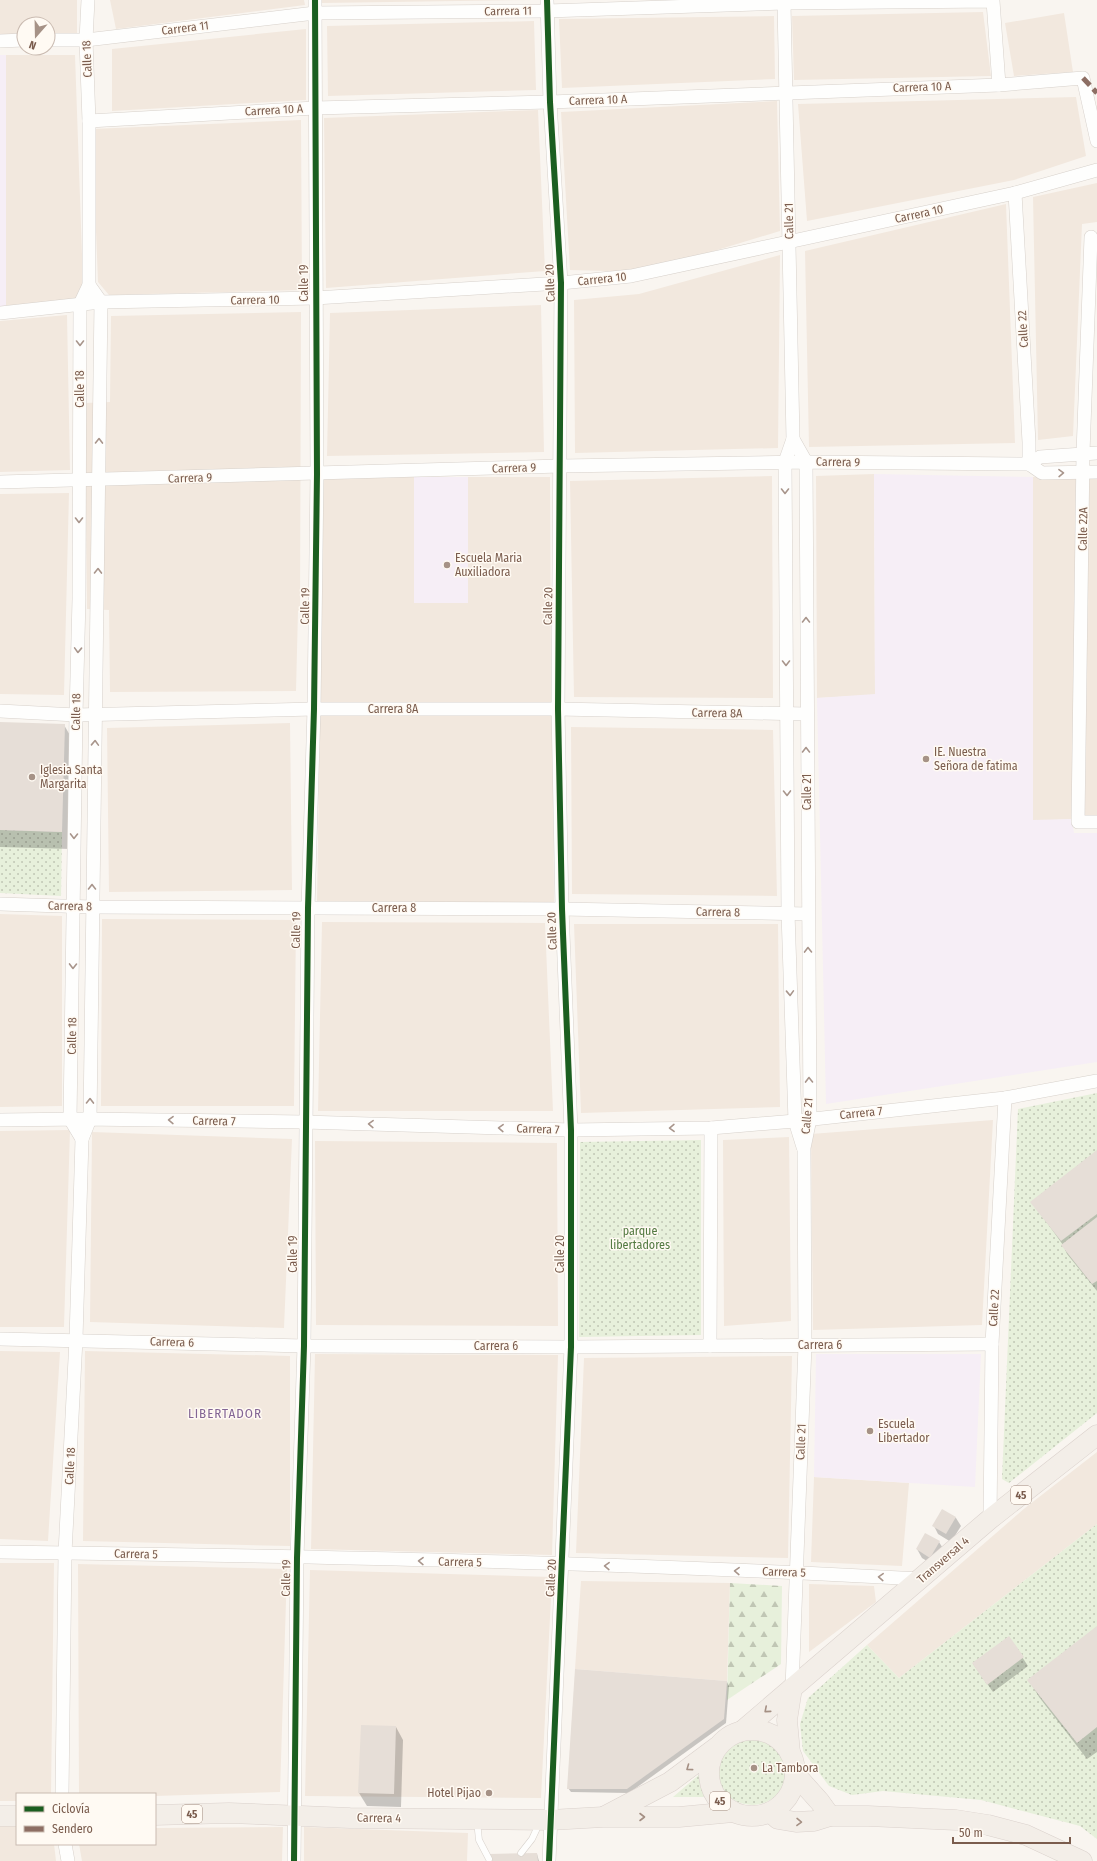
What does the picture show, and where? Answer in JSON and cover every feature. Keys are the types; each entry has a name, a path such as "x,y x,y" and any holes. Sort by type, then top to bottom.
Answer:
{"main road":[{"name":"Transversal 4","path":"792,1688 990,1519 1097,1435"},
{"name":"45","path":"792,1688 787,1720 790,1753 795,1774 793,1786 788,1797 780,1806 770,1812 751,1816 733,1812 722,1804 714,1793 710,1781 709,1768 713,1755 720,1744 726,1739 742,1732 792,1688"},
{"name":"45","path":"742,1732 760,1731 770,1734 778,1739 790,1753"},
{"name":"Carrera 4","path":"603,1817 670,1782 720,1744"},
{"path":"795,1774 820,1802 830,1816"},
{"name":"Carrera 4","path":"156,1815 229,1813 294,1816 545,1820 603,1817 679,1817 733,1812"},
{"path":"770,1812 778,1819 796,1822 814,1821 830,1816 956,1820 988,1825 1026,1835 1082,1861"},
{"path":"0,1816 16,1816"}],"street":[{"name":"Calle 18","path":"70,1119 76,714 80,599 80,304 89,285 90,122 86,40 88,0"},
{"name":"Calle 19","path":"294,1861 297,1558 304,1346 304,1122 318,474 315,298 314,0"},
{"name":"Carrera 11","path":"56,40 86,40 315,13 547,5 993,1 1000,84"},
{"name":"Calle 21","path":"784,3 793,439 785,462 788,913 795,1121 804,1148"},
{"name":"Calle 20","path":"547,5 550,102 561,283 561,466 558,709 562,909 571,1130 571,1347 563,1565 545,1820 549,1861"},
{"path":"0,41 16,40"},
{"name":"Carrera 10 A","path":"90,122 315,108 550,102 786,93 1000,84 1083,78 1097,141"},
{"name":"Carrera 10","path":"0,313 101,302 315,298 561,283 631,276 1015,193 1097,170"},
{"name":"Calle 22","path":"1015,193 1029,464"},
{"name":"Calle 22A","path":"1091,237 1083,453 1084,473 1078,822 1097,822"},
{"path":"89,285 101,302"},
{"name":"Calle 18","path":"62,1793 65,1553 76,1339 82,1138 90,1119 101,302"},
{"name":"Calle 21","path":"792,1688 805,1346 804,1148 810,1119 806,714 806,462 793,439"},
{"path":"1097,453 1040,457 1029,464 1042,473 1097,472"},
{"name":"Carrera 9","path":"0,482 79,481 561,466 785,462 1029,464"},
{"path":"80,599 97,599"},
{"name":"Carrera 8A","path":"0,711 96,714 314,709 558,709 806,714"},
{"path":"75,813 93,813"},
{"name":"Carrera 8","path":"0,904 92,907 562,909 808,914"},
{"path":"72,1016 91,1017"},
{"name":"Carrera 7","path":"0,1120 90,1119 304,1122 571,1130 712,1128 795,1121 1005,1098 1097,1081"},
{"name":"Calle 22","path":"990,1519 992,1344 1005,1098"},
{"path":"70,1119 82,1138"},
{"path":"710,1346 712,1128"},
{"name":"Carrera 6","path":"0,1339 76,1339 304,1346 571,1347 992,1344"},
{"name":"Carrera 5","path":"0,1552 563,1565 920,1579"},
{"path":"65,1845 68,1861"}],"lane":[{"path":"477,1820 479,1840 489,1859"},
{"path":"521,1853 545,1820"}],"shaded area":[{"path":"0,0 77,0 77,33 56,34 56,16 16,16 16,34 0,34"},
{"path":"110,0 304,0 305,5 116,29"},
{"path":"321,0 533,0 322,3"},
{"path":"983,12 991,76 794,80 792,16"},
{"path":"1064,13 1073,72 1014,76 1005,23"},
{"path":"774,16 775,79 562,88 559,19"},
{"path":"534,21 536,90 328,96 327,26"},
{"path":"306,29 306,100 112,111 112,49"},
{"path":"0,55 6,55 6,306 0,306"},
{"path":"6,55 75,55 83,283 77,300 6,306"},
{"path":"1076,97 1086,156 1014,180 807,221 798,104"},
{"path":"777,101 780,231 645,272 570,270 561,112"},
{"path":"538,110 545,271 326,288 324,118"},
{"path":"301,120 302,290 109,295 98,282 92,129"},
{"path":"1097,183 1097,222 1082,224 1073,436 1038,440 1033,197"},
{"path":"1006,204 1015,443 809,447 805,251"},
{"path":"780,255 778,448 575,453 574,300 639,294"},
{"path":"541,305 544,452 327,456 330,313"},
{"path":"301,312 300,610 298,611 296,691 110,692 109,610 87,609 85,403 110,402 111,316"},
{"path":"67,315 70,470 0,472 0,321"},
{"path":"1097,469 1097,815 1085,815 1089,470"},
{"path":"874,474 875,695 817,698 816,476"},
{"name":"IE. Nuestra Señora de fatima","path":"874,474 1033,477 1033,820 1072,819 1074,833 1097,833 1097,1062 826,1104 817,698 875,694"},
{"path":"1076,474 1072,819 1033,821 1033,477"},
{"path":"772,476 773,698 574,697 570,481"},
{"path":"320,477 414,477 414,603 468,603 468,477 550,477 551,703 321,703"},
{"path":"414,477 468,477 468,603 414,603"},
{"path":"69,493 64,695 0,694 0,494"},
{"path":"320,715 553,716 554,902 317,902"},
{"path":"290,723 292,890 109,892 107,728"},
{"path":"571,727 773,730 777,896 572,894"},
{"path":"0,914 62,916 62,1106 0,1107"},
{"path":"102,919 296,920 294,1106 101,1106"},
{"path":"322,922 545,923 553,1111 318,1111"},
{"path":"574,924 778,924 780,1107 581,1113"},
{"path":"993,1120 982,1325 813,1330 811,1134"},
{"path":"70,1130 64,1327 0,1327 0,1131"},
{"path":"92,1132 292,1139 284,1328 90,1322"},
{"path":"789,1137 791,1321 724,1326 723,1140"},
{"path":"315,1141 557,1143 558,1326 316,1325"},
{"path":"0,1351 60,1352 48,1541 0,1539"},
{"path":"85,1351 290,1356 290,1546 83,1541"},
{"path":"315,1354 558,1355 552,1555 311,1549"},
{"path":"816,1354 981,1354 975,1487 814,1477"},
{"path":"792,1356 788,1558 576,1553 584,1358"},
{"path":"1097,1452 1097,1524 899,1678 867,1645 1025,1508"},
{"path":"814,1477 909,1483 902,1566 811,1562"},
{"path":"0,1563 54,1563 51,1793 16,1793 16,1801 0,1801"},
{"path":"78,1564 287,1569 280,1792 156,1796 156,1793 79,1793"},
{"path":"310,1570 552,1577 541,1798 305,1796"},
{"path":"581,1581 730,1583 727,1681 575,1669"},
{"path":"809,1584 874,1586 876,1602 809,1652"},
{"path":"0,1826 16,1826 16,1845 54,1845 56,1861 0,1861"},
{"path":"283,1827 282,1861 82,1861 79,1845 156,1845 156,1828"},
{"path":"304,1827 468,1833 467,1861 304,1861"}],"green space":[{"path":"0,830 62,832 61,896 0,893"},
{"path":"1097,1093 1097,1413 1009,1483 1002,1479 1018,1109"},
{"name":"parque libertadores","path":"701,1140 701,1335 579,1337 580,1142"},
{"path":"1097,1524 1097,1839 1080,1826 981,1800 883,1791 852,1795 829,1786 803,1751 800,1724 808,1698 867,1645 899,1678"},
{"path":"730,1583 782,1586 781,1664 727,1700"},
{"path":"752,1733 772,1739 782,1749 788,1769 782,1789 772,1799 752,1805 732,1799 722,1789 716,1769 722,1749 732,1739"},
{"path":"701,1773 706,1797 673,1797"}],"building":[{"name":"Iglesia Santa Margarita","path":"0,722 65,724 62,832 0,830"},
{"path":"1097,1150 1097,1214 1061,1241 1030,1202"},
{"path":"1097,1217 1097,1281 1092,1284 1061,1245"},
{"path":"942,1509 956,1517 946,1534 932,1526"},
{"path":"925,1533 940,1541 930,1558 916,1549"},
{"path":"1097,1626 1097,1727 1077,1743 1027,1680"},
{"path":"1009,1636 1024,1657 987,1685 972,1663"},
{"path":"575,1669 727,1681 724,1719 627,1789 567,1789"},
{"path":"361,1725 396,1726 394,1794 358,1793"},
{"path":"537,1853 538,1861 489,1861 489,1854"}],"marked path":[{"path":"1083,78 1097,93"}],"cycle path":[{"path":"294,1861 297,1558 304,1346 308,908 314,709 317,474 315,0"},
{"path":"547,0 550,102 561,283 558,709 562,909 571,1130 571,1347 549,1861"}],"place":[{"name":"Escuela Maria Auxiliadora","path":"447,565"},
{"name":"IE. Nuestra Señora de fatima","path":"926,759"},
{"name":"Iglesia Santa Margarita","path":"32,777"},
{"name":"Escuela Libertador","path":"870,1431"},
{"name":"La Tambora","path":"754,1768"},
{"name":"Hotel Pijao","path":"489,1793"}],"district":[{"name":"LIBERTADOR","path":"225,1413"}]}
